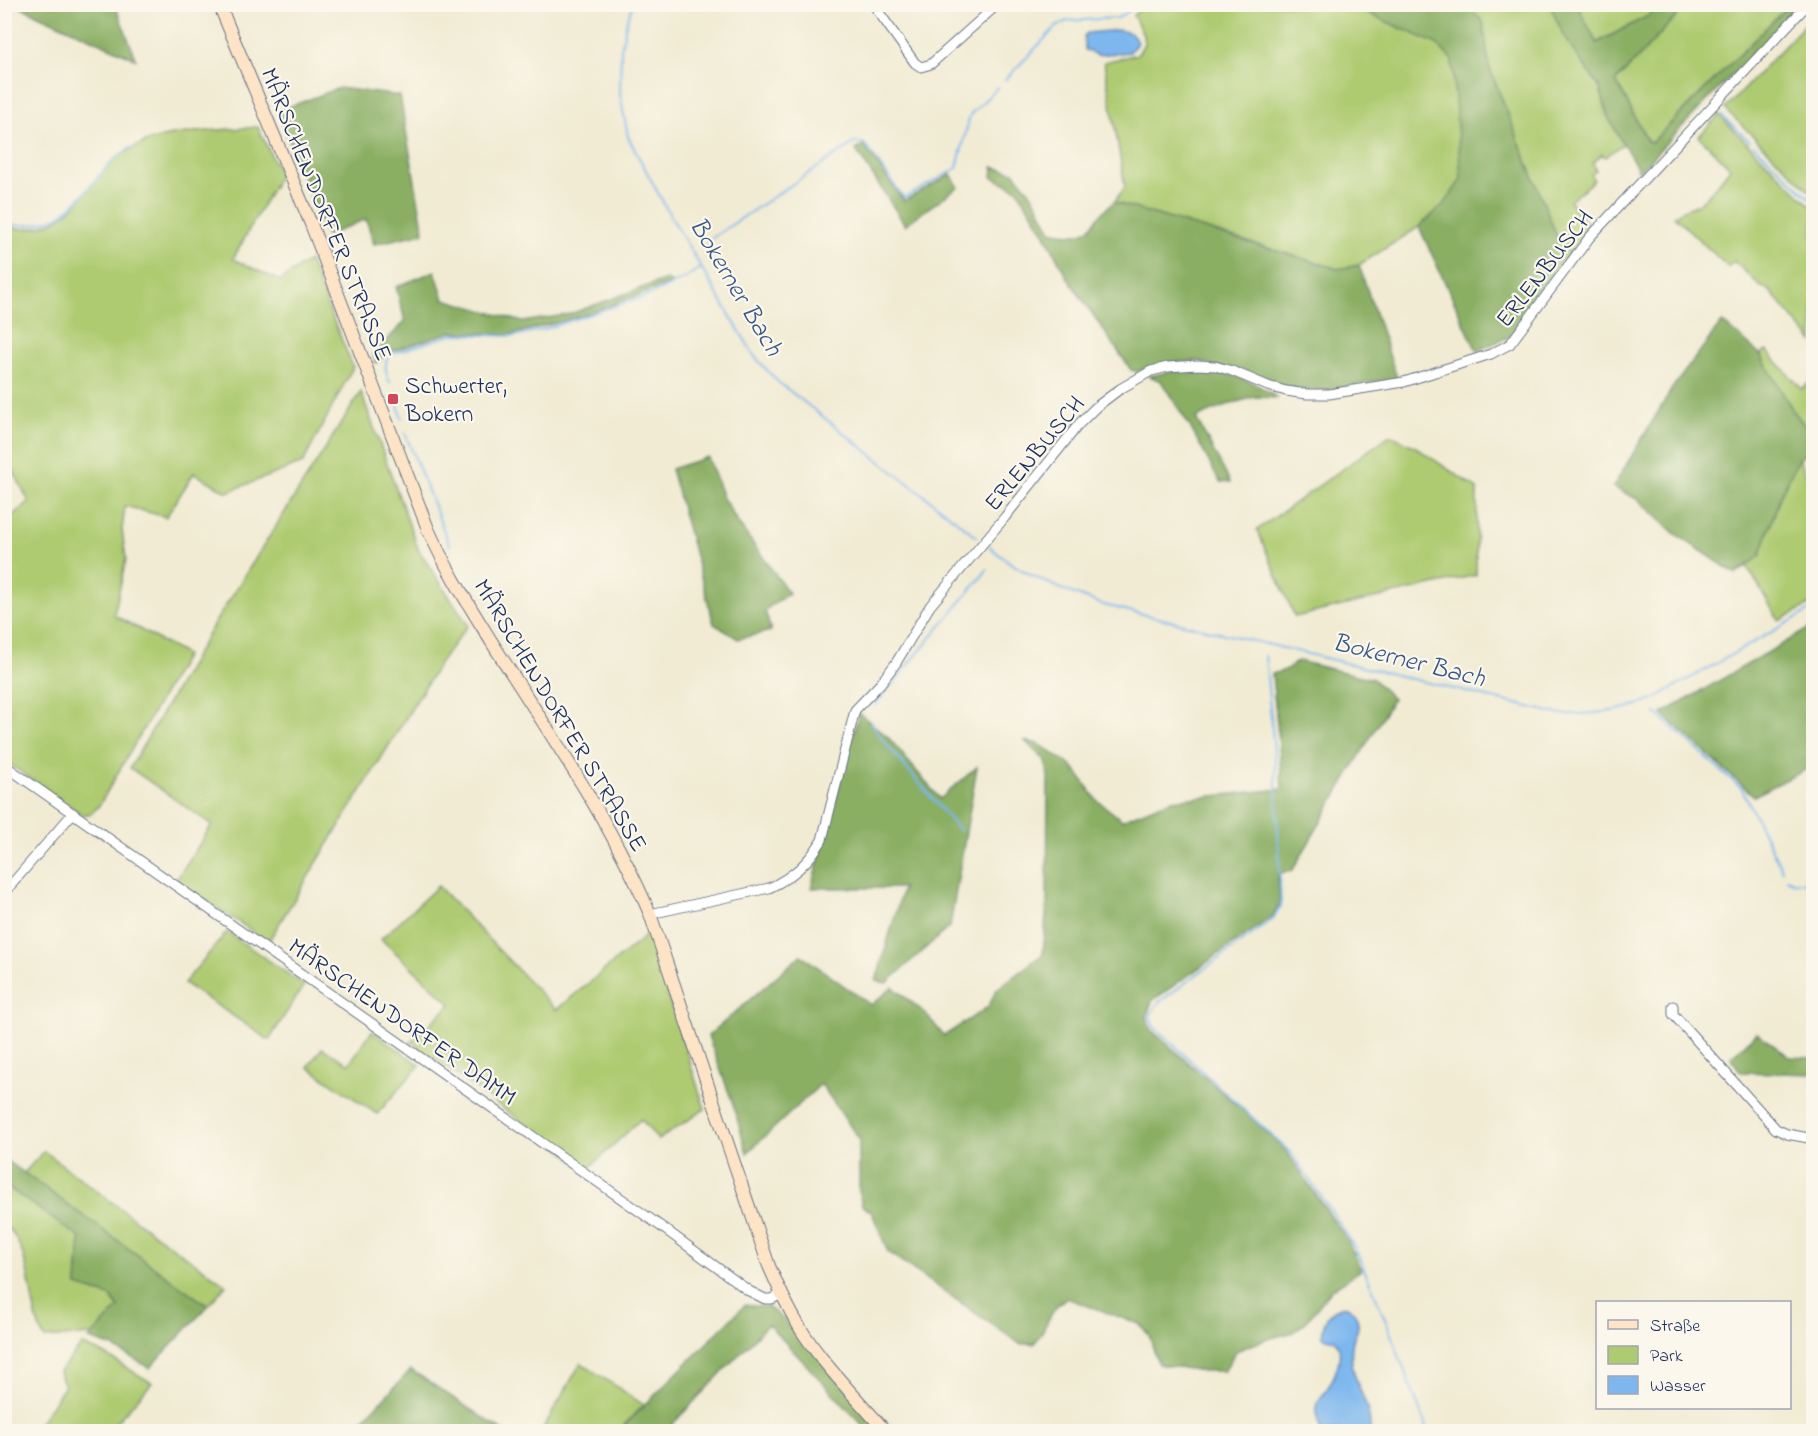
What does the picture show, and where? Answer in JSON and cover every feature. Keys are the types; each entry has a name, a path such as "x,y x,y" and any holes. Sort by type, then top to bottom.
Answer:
{"street":[{"name":"MÄRSCHENDORFER STRASSE","path":"219,4 311,224 428,529 441,557 609,831 635,879 650,914 757,1232 782,1294 800,1327 822,1358 886,1431"},
{"path":"873,4 921,68 931,64 998,4"},
{"name":"ERLENBUSCH","path":"650,914 769,888 801,868 813,855 822,840 855,710 896,663 930,606 1020,499 1079,424 1096,407 1135,379 1151,371 1168,367 1197,364 1215,366 1286,391 1329,394 1404,382 1491,354 1510,344 1589,238 1808,4"},
{"name":"MÄRSCHENDORFER DAMM","path":"4,765 657,1223 749,1291 765,1299 772,1299 782,1294"},
{"path":"4,893 73,813"},
{"path":"1673,1006 1673,1014 1776,1129 1814,1140"}],"green space":[{"path":"16,5 115,5 136,59"},
{"path":"1148,5 1349,5 1437,44 1452,60 1462,179 1446,202 1419,227 1359,265 1338,269 1114,202 1125,187 1104,62 1138,54 1144,44 1143,35 1133,15"},
{"path":"1349,5 1467,5 1483,22 1489,67 1558,239 1570,254 1511,336 1477,351 1419,227 1446,202 1461,179 1452,60 1437,44"},
{"path":"1467,5 1550,5 1564,36 1600,88 1608,117 1623,144 1605,157 1602,154 1593,163 1596,170 1591,175 1594,180 1570,201 1590,228 1570,254 1558,239 1489,67 1483,22"},
{"path":"1550,5 1577,5 1597,43 1650,15 1657,5 1684,5 1675,18 1616,81 1647,141 1652,142 1789,5 1800,5 1639,171 1608,117 1600,88 1564,36"},
{"path":"1577,5 1657,5 1650,15 1596,43"},
{"path":"1684,5 1789,5 1652,142 1648,141 1616,81 1675,18"},
{"path":"1813,16 1813,194 1725,109"},
{"path":"339,88 400,96 424,233 374,244 366,219 326,236 278,111"},
{"path":"1719,115 1813,208 1813,342 1769,290 1760,286 1734,261 1728,267 1674,216 1701,201 1730,168 1699,136"},
{"path":"258,127 280,174 233,259 280,281 309,261 353,367 303,463 227,492 194,473 166,517 125,506 122,530 126,559 114,615 186,655 100,804 92,813 83,815 5,761 5,521 29,502 5,454 4,227 25,229 43,226 57,220 80,199 115,159 151,140 197,132"},
{"path":"864,145 904,201 951,174 958,187 905,225 856,150"},
{"path":"993,167 1014,172 1033,196 1051,231 1066,234 1084,232 1114,202 1338,269 1359,265 1397,378 1327,390 1307,390 1288,387 1198,361 1160,364 1137,372 1131,370 1067,277 1043,231 1017,189 992,177"},
{"path":"435,271 444,299 523,322 570,314 666,279 672,283 581,316 510,335 451,332 389,352 376,363 373,355 405,321 396,287"},
{"path":"1722,322 1760,354 1792,409 1813,436 1813,450 1799,459 1781,494 1760,556 1736,574 1674,533 1639,500 1613,487 1673,387"},
{"path":"1767,351 1802,389 1813,379 1813,436 1792,409 1760,354"},
{"path":"1183,369 1208,371 1244,379 1267,390 1277,398 1254,397 1196,418 1230,482 1220,482 1189,425 1161,381 1149,376"},
{"path":"361,392 418,549 468,625 439,664 268,942 176,880 212,825 130,768 214,624"},
{"path":"1390,435 1414,446 1477,489 1476,575 1295,617 1257,530"},
{"path":"708,457 723,498 738,523 789,593 765,610 771,631 738,639 714,624 671,469"},
{"path":"1799,458 1813,489 1813,603 1779,621 1747,566 1760,556 1781,494"},
{"path":"1813,626 1813,766 1754,796 1662,714"},
{"path":"1298,661 1373,679 1393,699 1292,871 1278,874 1280,904 1273,916 1152,1001 1147,1015 1150,1029 1252,1118 1286,1151 1348,1241 1361,1270 1331,1290 1307,1321 1294,1332 1236,1351 1224,1371 1202,1371 1158,1364 1149,1335 1139,1324 1066,1298 1052,1313 1034,1344 1020,1344 888,1252 872,1213 862,1205 859,1193 859,1139 821,1084 747,1153 733,1104 708,1036 801,955 871,1005 893,987 925,1013 944,1036 988,1007 997,989 1043,954 1047,902 1048,777 1046,761 1025,741 1039,744 1073,767 1097,800 1122,820 1172,800 1282,789 1272,674 1285,670"},
{"path":"859,713 887,736 940,799 977,767 950,926 887,983 876,981 903,888 811,888"},
{"path":"438,886 556,1010 648,934 705,1109 658,1140 641,1119 588,1169 411,1042 451,1004 381,939"},
{"path":"227,932 304,985 269,1040 184,983"},
{"path":"372,1031 420,1065 377,1114 308,1067 322,1048 349,1064"},
{"path":"1757,1033 1790,1057 1813,1058 1813,1074 1740,1072 1731,1057"},
{"path":"44,1151 226,1285 208,1306 24,1173"},
{"path":"5,1159 208,1306 150,1368 113,1347 89,1339 119,1307 110,1296 77,1286 80,1238 5,1185"},
{"path":"4,1185 80,1238 77,1286 110,1296 119,1308 93,1335 44,1338 38,1324 26,1264 15,1236 5,1224"},
{"path":"745,1305 768,1307 790,1324 882,1431 868,1431 768,1324 666,1431 618,1432"},
{"path":"82,1345 102,1353 152,1383 108,1431 34,1431 65,1386 59,1372"},
{"path":"581,1363 644,1405 618,1431 541,1432"},
{"path":"411,1370 503,1431 352,1431"}],"water":[{"path":"1126,31 1135,37 1137,43 1130,52 1097,55 1085,50 1084,36 1087,33"},
{"path":"1345,1306 1354,1313 1357,1320 1358,1328 1353,1341 1352,1363 1369,1415 1370,1431 1321,1431 1317,1417 1317,1403 1332,1380 1339,1358 1338,1344 1334,1339 1326,1339 1322,1335 1324,1325 1331,1313"}],"waterway":[{"name":"Bokerner Bach","path":"633,4 621,49 620,93 628,137 671,217 755,357 777,381 976,536"},
{"path":"1005,80 1056,27 1067,21 1118,18 1139,4"},
{"path":"706,242 854,143 864,143 904,198 957,168 970,115 998,87"},
{"path":"1722,116 1750,141"},
{"path":"1754,145 1814,202"},
{"path":"4,224 29,225 49,221 64,212 115,160 132,147"},
{"path":"390,383 386,365 391,354 454,334 514,336 545,329 652,294 700,268"},
{"path":"397,402 402,419"},
{"path":"405,433 450,546"},
{"name":"Bokerner Bach","path":"989,546 1029,574 1104,605 1558,714 1605,712 1650,701 1814,608"},
{"path":"875,705 988,569"},
{"path":"1265,655 1275,760 1281,906 1273,919 1159,1002 1150,1015 1153,1026 1290,1152 1332,1212 1355,1248 1384,1316 1428,1432"},
{"path":"1656,713 1742,789 1782,870"},
{"path":"871,721 882,739 960,831"},
{"path":"1787,879 1793,882 1814,883"}],"place":[{"name":"Schwerter, Bokern","path":"393,399"}]}
